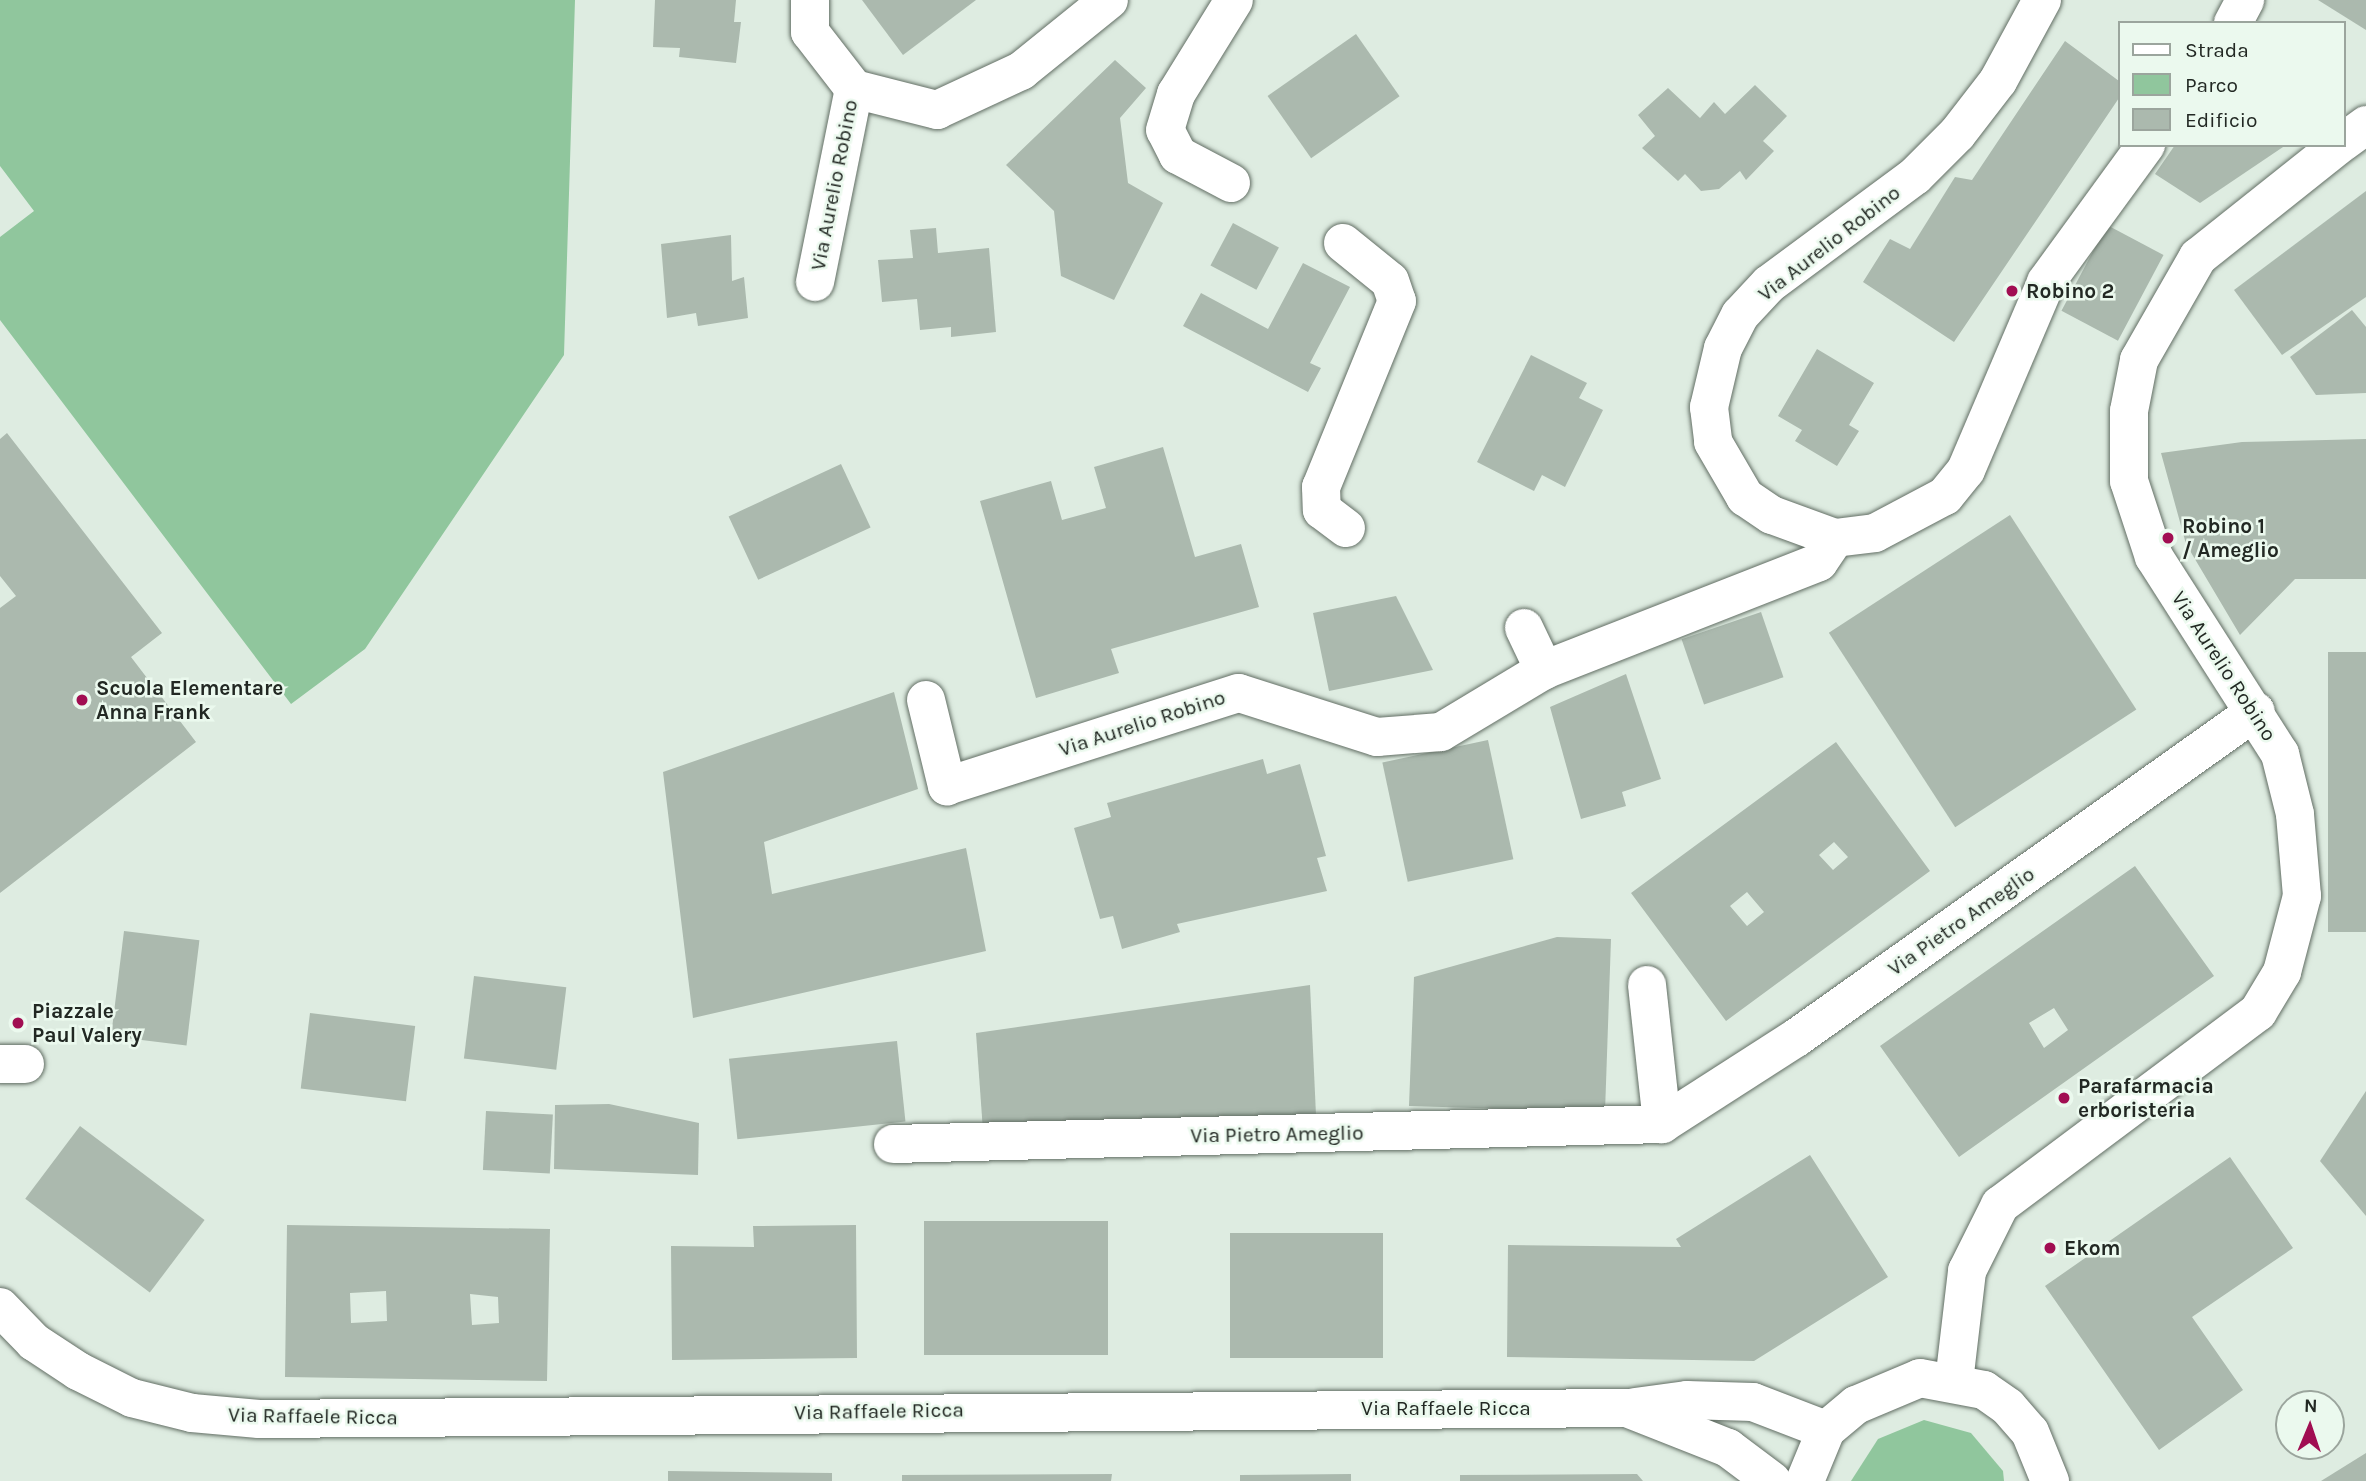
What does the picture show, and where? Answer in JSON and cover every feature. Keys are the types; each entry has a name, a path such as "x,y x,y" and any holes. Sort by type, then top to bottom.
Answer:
{"street":[{"name":"Via Aurelio Robino","path":"810,0 810,32 853,89 937,110 1021,71 1110,0"},
{"path":"1231,183 1178,155 1165,130 1176,94 1234,0"},
{"name":"Via Aurelio Robino","path":"2042,0 1998,81 1957,134 1905,184 1769,284 1740,315 1723,348 1709,407 1713,442 1726,472 1772,515 1835,538 1875,533 1911,517 1945,496 1959,479 2046,282 2145,147"},
{"path":"2234,21 2245,0"},
{"name":"Via Aurelio Robino","path":"815,282 853,89"},
{"name":"Via Aurelio Robino","path":"2345,141 2366,125"},
{"name":"Via Aurelio Robino","path":"1954,1382 1967,1271 2000,1205 2258,1012 2282,972 2302,896 2301,859 2280,754 2256,711 2154,556 2129,481 2129,411 2139,360 2198,257 2337,147"},
{"path":"1343,243 1390,281 1397,301 1321,487 1322,510 1346,528"},
{"name":"Via Aurelio Robino","path":"926,700 947,786 1238,693 1377,737 1441,732 1545,670 1819,562 1835,538"},
{"path":"1524,628 1545,670"},
{"name":"Via Pietro Ameglio","path":"893,1144 1662,1124 1796,1038 2256,711"},
{"path":"1647,985 1662,1124"},
{"name":"Via Raffaele Ricca","path":"0,1307 34,1342 132,1398 259,1419 1627,1408 1728,1448 1772,1481"},
{"path":"1805,1481 1826,1430 1886,1390 1920,1378 1954,1382 1984,1390 2008,1407 2030,1432 2050,1481"},
{"path":"1627,1408 1687,1400 1753,1402 1826,1430"}],"green space":[{"path":"0,0 575,0 564,355 365,649 291,704 0,320 0,237 34,211 0,166"},
{"path":"1924,1420 1971,1433 2003,1471 2004,1481 1851,1481 1878,1439"}],"building":[{"path":"655,0 736,0 734,22 741,22 736,63 679,57 680,48 653,47"},
{"path":"862,0 976,0 903,55"},
{"path":"2318,0 2366,0 2366,30"},
{"path":"1356,34 1400,96 1311,158 1268,96"},
{"path":"2065,41 2118,80 2118,99 1954,342 1863,282 1890,239 1910,249 1955,177 1972,180"},
{"path":"1115,60 1146,88 1120,118 1128,183 1163,203 1114,300 1061,276 1054,211 1006,165"},
{"path":"1755,85 1787,116 1763,141 1774,151 1746,180 1740,171 1719,189 1701,191 1685,174 1678,181 1642,148 1655,136 1638,115 1668,88 1700,118 1714,102 1725,114"},
{"path":"2174,147 2283,147 2200,203 2155,174"},
{"path":"2366,191 2366,297 2282,355 2234,290"},
{"path":"1233,223 1279,247 1256,290 1210,265"},
{"path":"2107,225 2164,255 2118,341 2061,311"},
{"path":"936,228 938,253 989,248 996,332 951,337 951,327 920,330 917,299 882,302 878,260 913,258 910,230"},
{"path":"731,235 732,281 744,277 748,318 698,326 696,313 667,318 661,244"},
{"path":"1303,263 1350,287 1310,363 1321,368 1308,392 1183,326 1201,293 1268,329"},
{"path":"2352,310 2366,327 2366,393 2316,395 2290,357"},
{"path":"1817,349 1874,383 1849,425 1859,431 1837,466 1795,441 1802,430 1778,416"},
{"path":"1531,355 1587,383 1579,398 1603,410 1565,487 1542,475 1534,491 1477,462"},
{"name":"Scuola Elementare Anna Frank","path":"7,433 162,633 131,657 196,742 0,893 0,608 16,596 0,576 0,439"},
{"path":"2366,439 2366,579 2295,579 2240,635 2186,544 2161,453 2242,442"},
{"path":"1163,447 1195,557 1241,544 1259,607 1111,649 1119,673 1036,698 980,501 1051,481 1062,520 1106,508 1094,467"},
{"path":"841,464 871,527 758,580 729,516"},
{"path":"2010,515 2136,710 1955,827 1829,633"},
{"path":"1396,596 1433,670 1329,691 1313,613"},
{"path":"1761,612 1783,677 1704,705 1682,639"},
{"path":"2328,652 2366,652 2366,932 2328,932"},
{"path":"1626,674 1661,779 1622,792 1626,806 1581,819 1550,707"},
{"path":"894,692 918,789 764,842 772,894 966,848 986,951 693,1018 663,772"},
{"path":"1488,740 1513,859 1408,882 1382,762"},
{"path":"1836,742 1930,871 1726,1021 1631,893","holes":["1834,842 1848,857 1833,870 1819,855","1747,892 1764,912 1747,926 1730,906"]},
{"path":"1263,759 1267,774 1300,764 1326,856 1317,858 1327,891 1177,924 1180,932 1122,949 1113,916 1100,919 1074,828 1111,817 1107,803"},
{"path":"2135,866 2214,976 1959,1157 1880,1046","holes":["2054,1008 2068,1030 2044,1048 2029,1023"]},
{"path":"124,931 199,940 187,1045 111,1036"},
{"path":"1557,937 1611,939 1605,1112 1409,1106 1414,977"},
{"path":"474,976 566,987 556,1070 464,1058"},
{"path":"1310,985 1316,1115 983,1131 976,1033"},
{"path":"310,1013 415,1026 406,1101 301,1088"},
{"path":"897,1041 905,1122 737,1139 729,1059"},
{"path":"2366,1091 2366,1216 2320,1161"},
{"path":"609,1104 699,1123 698,1175 554,1169 555,1105"},
{"path":"486,1111 553,1115 550,1173 483,1170"},
{"path":"80,1126 205,1220 150,1293 25,1199"},
{"path":"1810,1155 1888,1277 1754,1361 1507,1357 1508,1245 1681,1247 1676,1239"},
{"path":"2230,1157 2293,1248 2192,1317 2243,1390 2159,1450 2045,1286"},
{"path":"924,1221 1108,1221 1108,1355 924,1355"},
{"path":"287,1225 550,1229 547,1381 285,1377","holes":["386,1291 387,1321 351,1323 350,1293","470,1294 498,1297 499,1323 472,1325"]},
{"path":"856,1225 857,1358 672,1360 671,1246 754,1247 753,1226"},
{"path":"1230,1233 1383,1233 1383,1358 1230,1358"},
{"path":"2366,1453 2366,1481 2321,1481"},
{"path":"668,1471 832,1473 832,1481 668,1481"},
{"path":"1112,1474 1111,1481 902,1481 902,1475"},
{"path":"1351,1474 1351,1481 1240,1481 1240,1475"},
{"path":"1637,1474 1643,1481 1460,1481 1460,1475"}],"place":[{"name":"Robino 2","path":"2012,291"},
{"name":"Robino 1 / Ameglio","path":"2168,538"},
{"name":"Scuola Elementare Anna Frank","path":"82,700"},
{"name":"Piazzale Paul Valery","path":"18,1023"},
{"name":"Parafarmacia erboristeria","path":"2064,1098"},
{"name":"Ekom","path":"2050,1248"}]}
